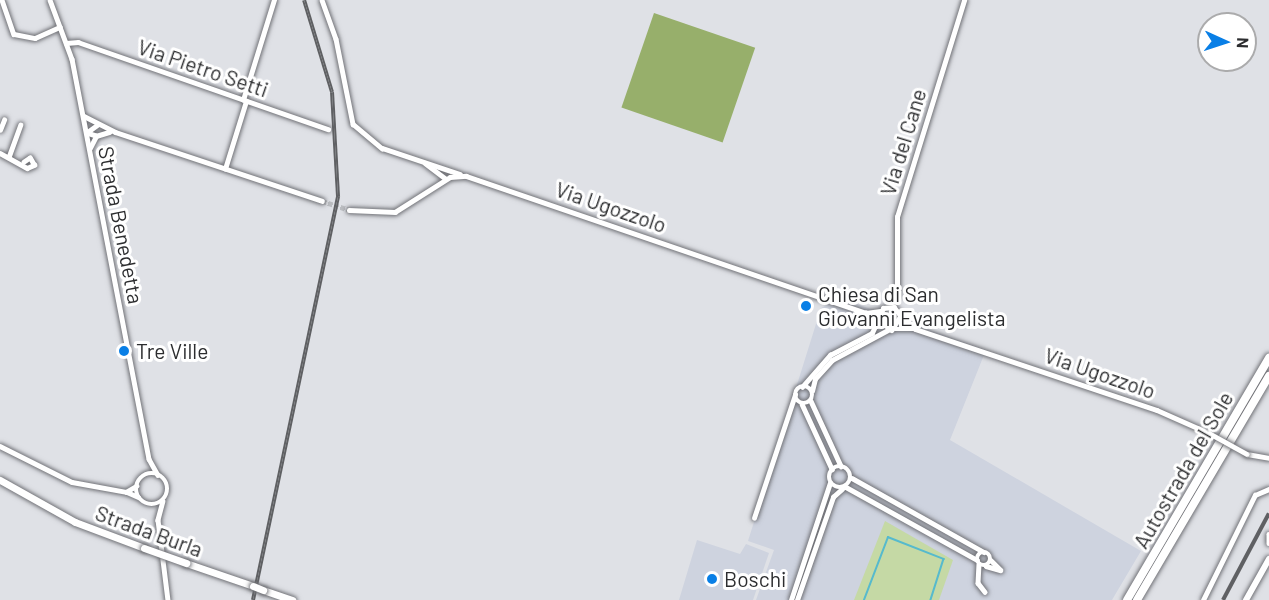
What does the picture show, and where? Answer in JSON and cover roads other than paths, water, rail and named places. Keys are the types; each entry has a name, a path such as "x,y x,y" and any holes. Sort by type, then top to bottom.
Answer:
{"highway":[{"name":"Autostrada del Sole","path":"1127,600 1269,358"},
{"name":"Autostrada del Sole","path":"1137,600 1269,376"}],"main road":[{"name":"Strada Burla","path":"0,480 75,522 292,600"}],"street":[{"path":"2,0 15,34 35,38 60,27"},
{"name":"Strada Benedetta","path":"50,0 66,43 90,150 149,459 158,475 167,484 158,520 168,600"},
{"path":"225,169 274,0"},
{"path":"322,0 336,39 353,124 371,143 465,176"},
{"name":"Via del Cane","path":"897,309 897,217 964,0"},
{"name":"Via Pietro Setti","path":"66,43 78,42 328,129"},
{"path":"82,114 97,125 115,132 322,201"},
{"path":"0,130 4,120"},
{"path":"9,156 20,125"},
{"path":"86,133 97,125"},
{"path":"86,133 96,136 115,132"},
{"path":"90,150 96,136"},
{"path":"0,153 24,162"},
{"path":"423,162 445,180"},
{"path":"436,165 445,180"},
{"path":"431,193 434,172"},
{"name":"Via Ugozzolo","path":"445,180 465,176 866,313 892,329 915,329 1157,410 1209,433 1247,454 1269,458"},
{"path":"349,210 395,212 431,193 445,180"},
{"path":"897,297 890,307 897,309"},
{"name":"Via Ugozzolo","path":"866,313 890,307"},
{"name":"Via Ugozzolo","path":"897,309 915,329"},
{"path":"754,518 788,409 795,395 827,358 867,337 878,320 880,311"},
{"path":"830,483 844,488 985,566 1000,570 984,552 852,478 841,466 811,401 814,380 831,361 892,329 901,316"},
{"path":"802,387 812,391"},
{"path":"791,600 830,483 832,469 795,395"},
{"path":"788,409 811,401"},
{"name":"Strada Benedetta","path":"0,446 72,482 127,492 138,497 147,504 158,520"},
{"name":"Strada Benedetta","path":"137,486 143,477 149,459"},
{"path":"832,469 841,466"},
{"path":"143,477 158,475"},
{"path":"796,600 833,497 852,478"},
{"path":"127,492 137,486 138,497"},
{"path":"1203,600 1255,495 1269,489"},
{"path":"147,504 163,501"},
{"path":"1269,534 1269,543"},
{"path":"984,552 978,562 985,592"},
{"path":"1246,600 1269,559"},
{"path":"979,573 991,561"}],"waterway":[{"path":"864,600 888,537 944,559 931,600"}],"tunnel":[{"path":"322,201 349,210"}],"railway":[{"path":"253,600 338,196 332,92 304,0"},
{"path":"1223,600 1269,513"}],"place":[{"name":"Chiesa di San Giovanni Evangelista","path":"806,306"},
{"name":"Tre Ville","path":"124,351"},
{"name":"Boschi","path":"712,579"}]}
